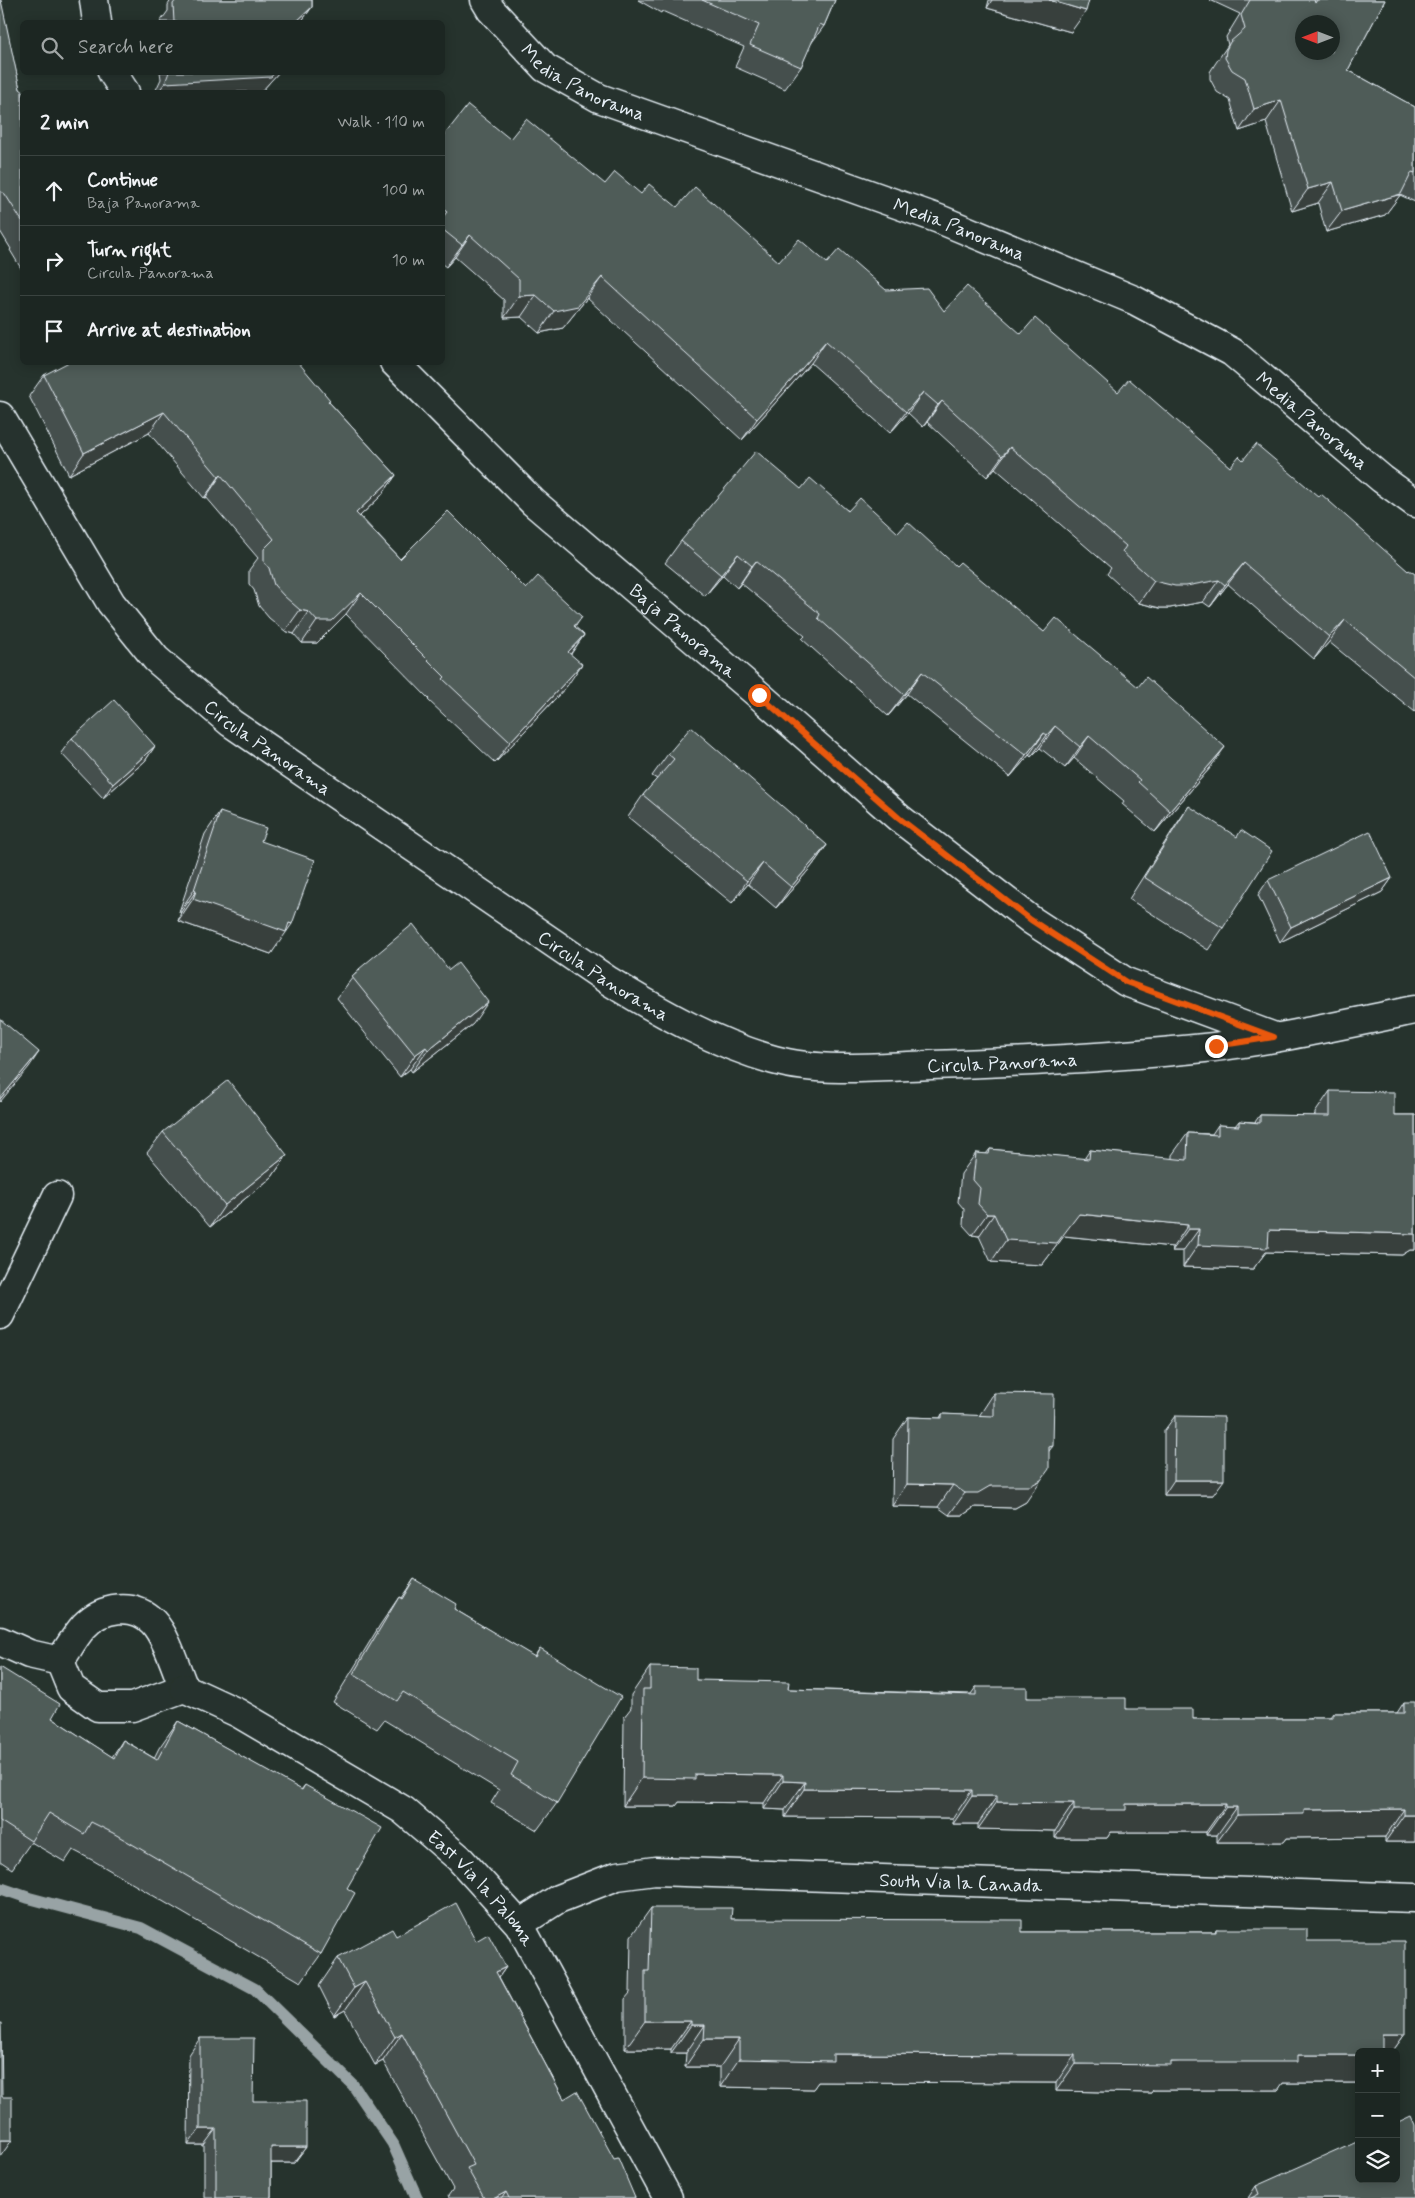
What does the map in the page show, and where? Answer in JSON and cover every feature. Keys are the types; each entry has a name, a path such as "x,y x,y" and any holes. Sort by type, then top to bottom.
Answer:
{"street":[{"path":"94,0 97,20"},
{"name":"Media Panorama","path":"485,0 491,10 545,68 599,98 939,219 1134,300 1232,352 1382,479 1415,503"},
{"path":"114,75 124,90"},
{"name":"Baja Panorama","path":"397,365 533,502 751,688 899,818 1031,920 1126,982 1274,1037"},
{"name":"Circula Panorama","path":"0,416 112,603 156,659 240,729 609,981 697,1032 774,1060 815,1066 853,1067 1046,1062 1216,1046 1415,1010"},
{"path":"0,1315 57,1196"},
{"path":"109,1610 134,1610 153,1622 165,1643 184,1688 132,1707 98,1706 72,1688 60,1661 85,1625 109,1610"},
{"path":"0,1642 29,1654 60,1661"},
{"name":"East Via la Paloma","path":"184,1688 238,1713 403,1810 459,1858 519,1924 668,2198"},
{"name":"South Via la Canada","path":"519,1924 558,1899 616,1876 655,1871 1415,1898"}],"building":[{"path":"1,0 21,90 20,218 5,194 0,191"},
{"path":"176,0 312,0 312,7 298,20 174,20 173,4"},
{"path":"702,0 835,0 824,26 820,24 801,67 750,45 759,25"},
{"path":"1049,0 1089,0 1086,11"},
{"path":"1250,0 1314,0 1315,3 1317,0 1385,0 1348,70 1415,107 1415,173 1412,172 1401,194 1342,211 1333,182 1308,189 1281,100 1254,109 1245,78 1232,70 1225,58 1230,42 1245,29 1241,15"},
{"path":"168,75 273,75 271,77 165,83"},
{"path":"468,105 510,139 526,119 605,184 615,172 641,194 649,184 677,207 695,187 779,262 799,239 827,263 839,249 886,290 927,288 944,311 967,286 1021,334 1035,318 1118,392 1129,379 1230,467 1239,456 1243,460 1256,444 1319,497 1321,494 1408,571 1415,574 1415,678 1345,620 1329,637 1244,563 1225,585 1219,580 1186,586 1175,586 1154,581 1122,552 1126,546 1010,447 1002,456 942,401 938,405 923,392 906,412 826,341 757,419 602,277 578,306 554,311 536,295 519,296 519,279 470,235 462,245 445,231 445,214 447,212 445,210 445,134"},
{"path":"63,365 301,365 330,400 328,401 396,475 356,513 400,559 448,511 526,589 538,576 582,617 574,626 584,635 568,652 582,664 510,742 443,679 445,677 361,593 332,621 317,621 309,612 300,610 284,596 274,585 269,568 264,562 264,549 274,539 221,475 219,477 164,412 84,453 44,375"},
{"path":"756,451 801,489 810,478 848,511 860,498 898,533 908,522 956,566 960,562 1044,632 1056,618 1138,687 1146,677 1225,747 1170,811 1138,782 1140,780 1089,736 1080,747 1055,726 1047,735 1044,733 1026,755 922,672 904,695 818,618 820,614 756,561 752,566 738,554 721,575 681,541"},
{"path":"114,700 155,746 113,784 72,738"},
{"path":"691,727 827,845 791,887 763,863 747,881 643,795 674,759 668,754"},
{"path":"1189,806 1237,837 1241,830 1272,851 1223,928 1144,877"},
{"path":"220,812 266,828 261,841 315,860 292,924 289,923 286,932 193,899 196,891 194,890"},
{"path":"1370,831 1392,878 1291,927 1268,880"},
{"path":"413,924 449,970 458,963 488,1002 428,1050 426,1047 415,1055 352,977"},
{"path":"0,1019 39,1052 0,1099"},
{"path":"228,1080 287,1155 225,1205 163,1132"},
{"path":"1330,1091 1394,1092 1394,1115 1415,1115 1415,1234 1269,1230 1268,1248 1198,1245 1199,1229 1188,1229 1188,1225 1079,1214 1057,1243 1006,1240 994,1214 987,1214 978,1204 980,1188 973,1180 976,1153 989,1154 990,1149 1089,1159 1090,1150 1187,1160 1188,1133 1218,1135 1218,1125 1239,1126 1239,1121 1260,1123 1260,1115 1330,1116"},
{"path":"994,1393 1054,1394 1053,1446 1049,1447 1049,1469 1041,1480 1030,1486 990,1486 978,1493 965,1493 953,1485 907,1484 908,1417 942,1418 942,1414 994,1416"},
{"path":"1175,1416 1224,1417 1224,1480 1174,1480"},
{"path":"414,1579 456,1604 454,1609 535,1657 540,1648 621,1697 557,1803 511,1775 518,1762 403,1692 397,1701 353,1674 399,1597 402,1599"},
{"path":"0,1667 60,1704 52,1718 114,1758 123,1740 157,1760 178,1721 302,1790 305,1785 382,1828 347,1888 355,1893 321,1954 91,1822 84,1834 49,1813 31,1841 0,1821"},
{"path":"650,1667 696,1668 696,1680 789,1682 788,1689 976,1695 976,1687 1027,1687 1027,1698 1126,1698 1126,1709 1193,1709 1193,1719 1311,1719 1311,1717 1333,1717 1333,1713 1404,1713 1404,1702 1415,1702 1415,1815 1404,1815 1404,1809 1304,1810 1304,1814 1237,1815 1237,1807 1226,1807 1226,1804 1126,1804 1126,1810 1074,1810 1074,1803 997,1802 997,1796 972,1796 972,1790 804,1789 805,1782 783,1781 783,1775 695,1774 695,1779 642,1778 643,1689 650,1689"},
{"path":"456,1903 476,1941 488,1934 506,1967 496,1972 564,2099 577,2091 614,2159 618,2158 635,2198 509,2198 506,2192 495,2198 484,2198 467,2168 474,2165 402,2033 395,2037 365,1982 354,1988 338,1958 392,1929 396,1936"},
{"path":"651,1908 732,1908 731,1919 1022,1920 1022,1932 1216,1932 1216,1929 1307,1929 1307,1941 1405,1941 1405,2034 1382,2034 1382,2048 1355,2048 1355,2055 1297,2055 1297,2062 1171,2062 1171,2065 1075,2064 1075,2055 833,2054 833,2061 739,2059 739,2039 704,2039 705,2025 691,2025 691,2021 645,2021 645,1971 649,1971"},
{"path":"0,2023 2,2097 12,2097 12,2140 0,2140"},
{"path":"200,2038 254,2038 253,2101 306,2101 306,2147 271,2147 271,2198 216,2198 216,2129 200,2129"},
{"path":"1411,2116 1415,2125 1415,2198 1251,2198 1259,2194 1256,2186 1355,2142 1355,2183 1400,2183 1400,2121"}],"waterway":[{"path":"0,1888 29,1898 141,1928 255,1989 353,2085 393,2144 417,2198"}],"route":[{"path":"759,695 899,818 1031,920 1126,982 1274,1037 1216,1046"}]}
